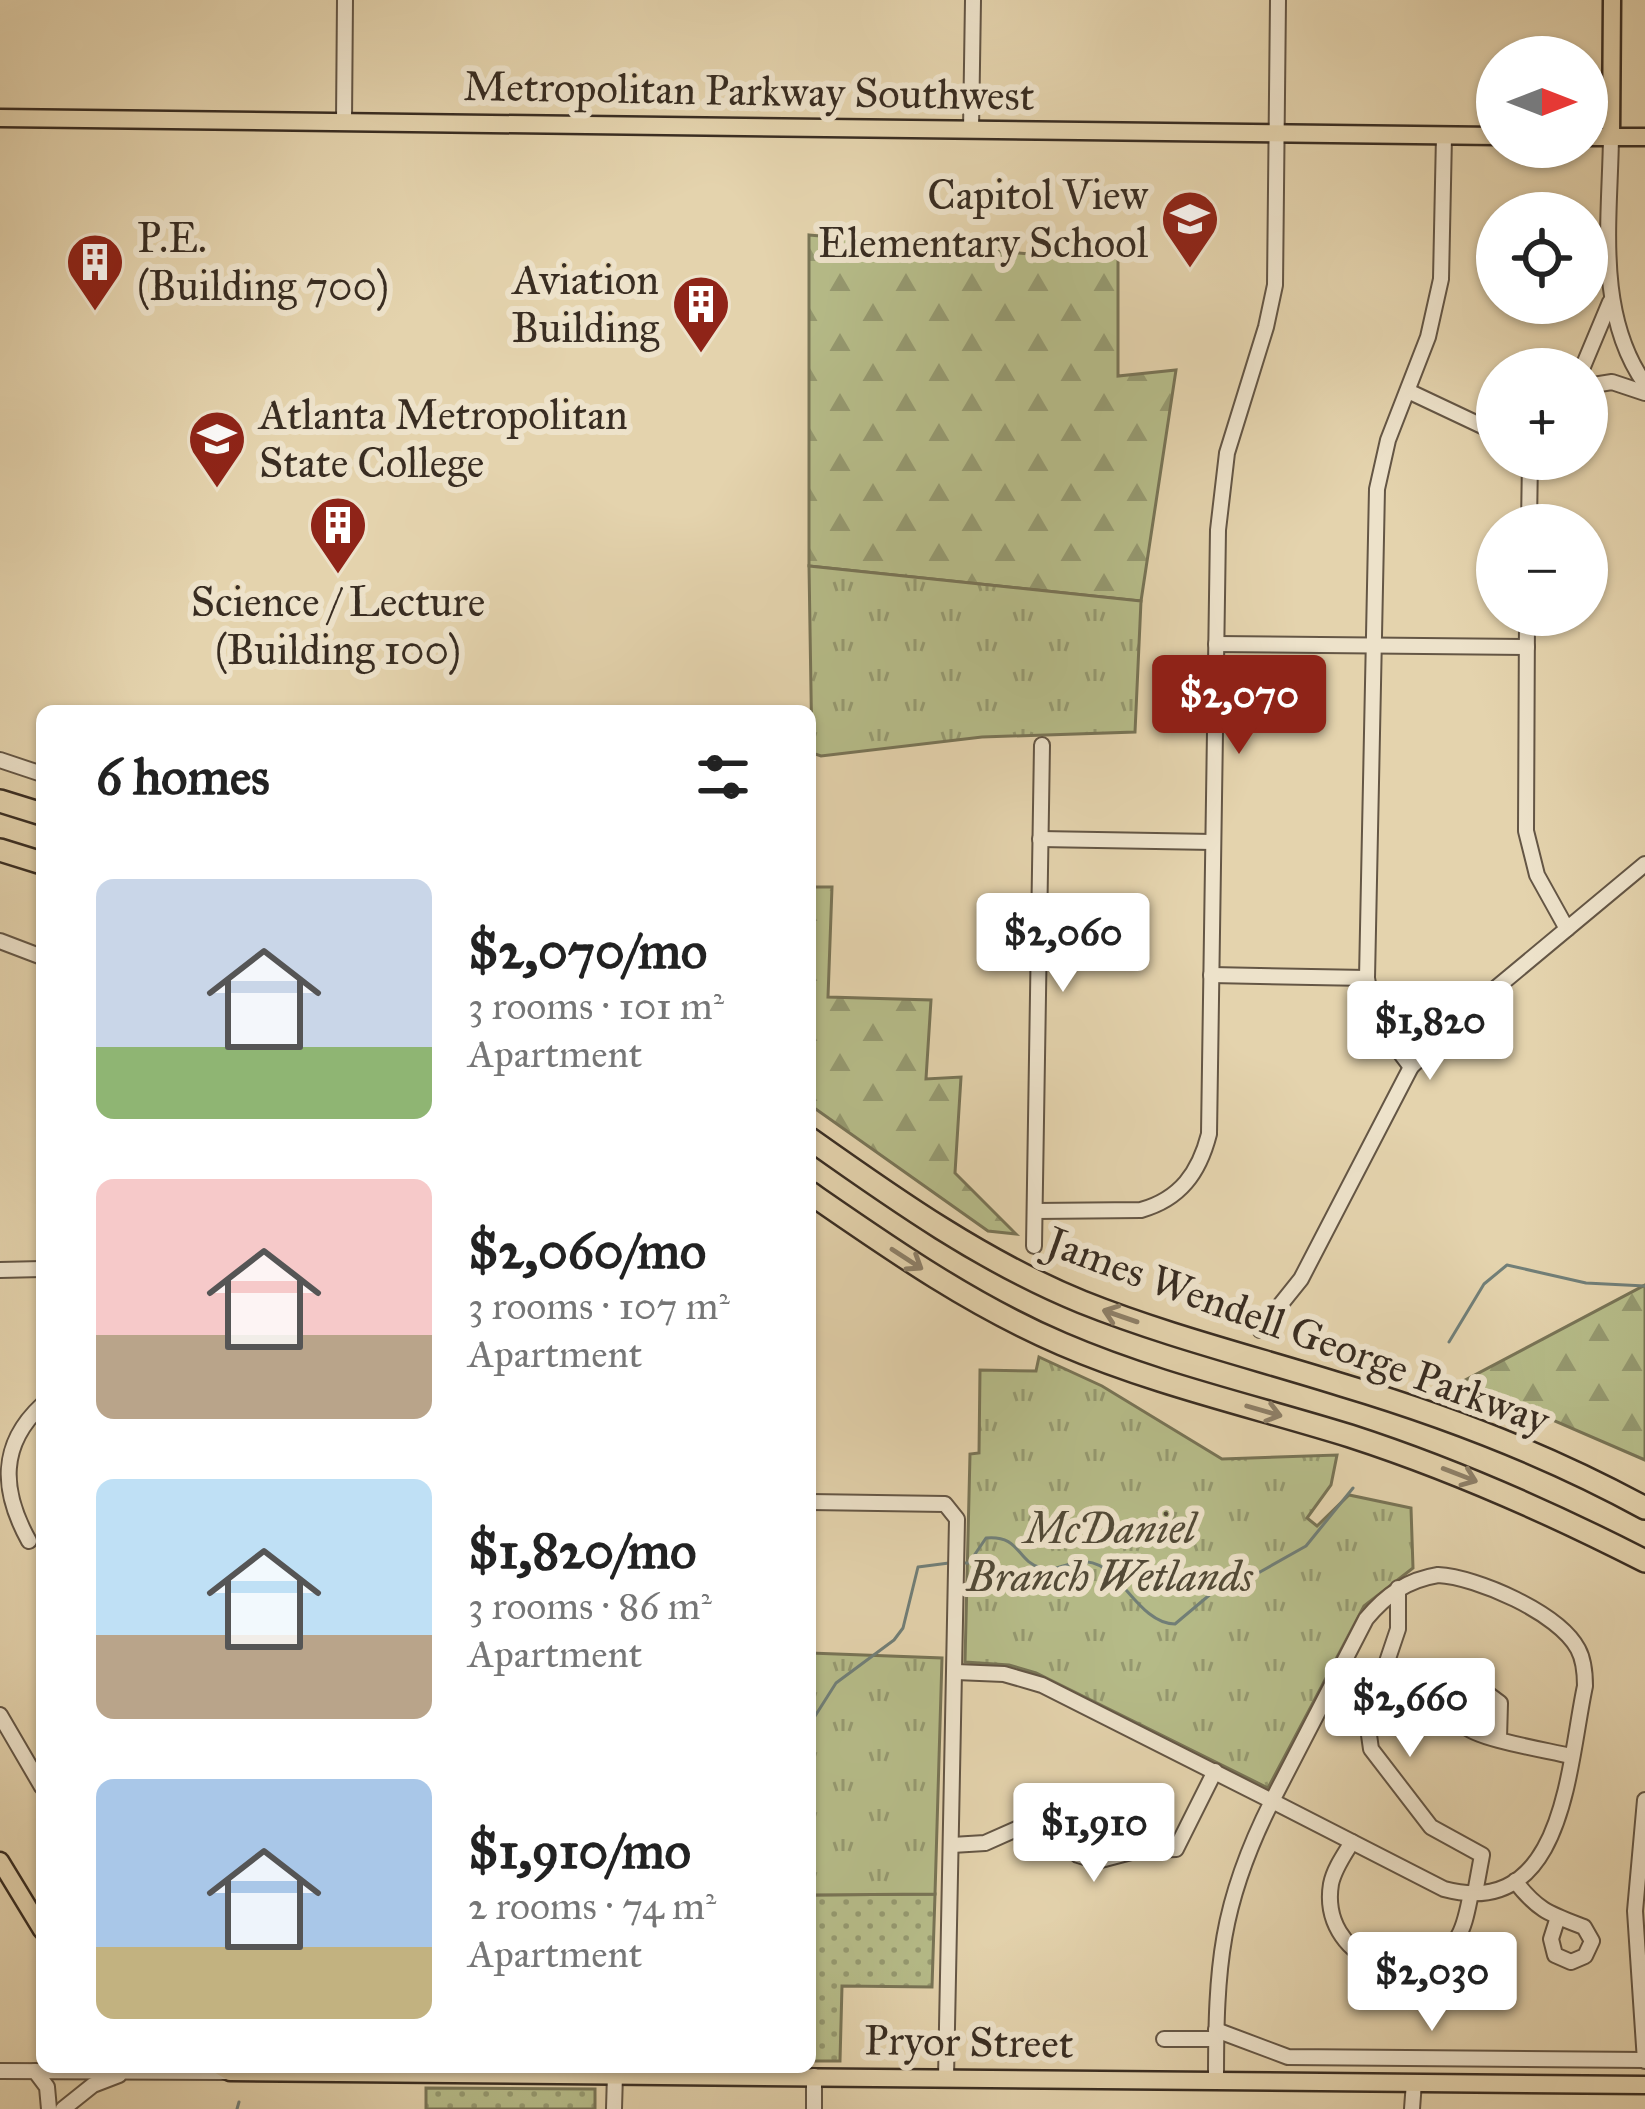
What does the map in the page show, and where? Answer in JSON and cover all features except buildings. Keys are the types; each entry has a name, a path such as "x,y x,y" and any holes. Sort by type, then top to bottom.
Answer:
{"highway":[{"path":"0,801 36,812"},
{"path":"0,850 36,861"},
{"name":"James Wendell George Parkway","path":"816,1143 968,1245 1063,1294 1187,1339 1445,1419 1549,1461 1642,1507"},
{"name":"James Wendell George Parkway","path":"816,1197 950,1286 1060,1343 1166,1382 1419,1460 1567,1521 1645,1561"}],"main road":[{"path":"1612,0 1611,137 1645,137"},
{"name":"Metropolitan Parkway Southwest","path":"0,118 1476,136"},
{"path":"0,1862 36,1920"},
{"name":"Pryor Street","path":"599,2073 1645,2085"}],"street":[{"path":"344,121 345,0"},
{"path":"971,130 973,0"},
{"path":"1035,1211 1141,1210 1170,1198 1192,1177 1209,1134 1218,530 1225,464 1275,285 1278,0"},
{"path":"1412,1067 1374,1018 1366,978 1377,489 1388,440 1428,337 1441,279 1444,136"},
{"path":"1611,137 1611,299 1628,354 1645,384"},
{"path":"1591,348 1611,299"},
{"path":"1608,383 1645,393"},
{"path":"1408,391 1476,423"},
{"path":"1527,636 1526,831 1537,875 1567,929"},
{"path":"1216,644 1527,647"},
{"path":"1034,1246 1042,745"},
{"path":"0,760 36,772"},
{"path":"1040,839 1213,842"},
{"path":"1260,1330 1301,1279 1412,1067 1432,1044 1645,864"},
{"path":"0,941 36,955"},
{"path":"1211,975 1366,978"},
{"path":"0,1270 36,1269"},
{"path":"29,1541 9,1509 2,1488 2,1460 11,1428 36,1409"},
{"path":"816,1502 945,1504 957,1519 946,2078"},
{"path":"956,1672 1004,1674 1042,1684 1272,1801 1352,1842 1444,1888 1473,1893 1515,1881 1546,1851 1554,1834 1585,1686 1579,1650 1568,1636 1535,1613 1474,1581 1438,1575 1398,1588 1366,1619 1272,1801 1241,1862 1224,1924 1216,2080"},
{"path":"1352,1842 1331,1884 1331,1916 1347,1945 1389,1968 1411,1967 1438,1955 1460,1936 1483,1856 1430,1827 1371,1749 1366,1721 1398,1630 1398,1588"},
{"path":"0,1715 36,1777"},
{"path":"1499,1738 1570,1756"},
{"path":"952,1845 985,1843 1022,1827 1036,1827 1054,1833 1078,1855 1097,1861 1135,1851 1176,1849 1215,1772"},
{"path":"1164,2039 1216,2035 1288,2057 1645,2061 1635,1911 1645,1800"},
{"path":"1515,1881 1531,1903 1557,1919"},
{"path":"0,2071 35,2072 47,2087 49,2109"},
{"path":"62,2109 74,2073"},
{"path":"62,2109 93,2085 124,2073"},
{"path":"614,2109 615,2074"},
{"path":"814,2076 814,2109"},
{"path":"1412,2109 1414,2082"}],"green space":[{"path":"809,235 1041,255 1118,252 1118,376 1176,370 1141,601 809,566"},
{"path":"809,566 1141,601 1135,732 982,737 821,756 816,754 816,705 811,705"},
{"path":"816,887 832,887 828,997 931,1000 926,1079 961,1077 955,1173 1016,1234 988,1231 816,1109"},
{"path":"1645,1285 1645,1460 1511,1402 1456,1385"},
{"name":"McDaniel Branch Wetlands","path":"1039,1357 1102,1386 1222,1459 1337,1455 1331,1485 1307,1518 1317,1526 1349,1495 1411,1508 1413,1568 1364,1606 1268,1788 1036,1673 1009,1665 965,1662 970,1454 979,1453 980,1370 1036,1371"},
{"path":"816,1653 942,1658 935,1894 816,1895"},
{"path":"935,1894 932,1987 842,1986 840,2061 816,2061 816,1895"},
{"path":"426,2088 595,2089 595,2109 426,2109"}],"waterway":[{"path":"1449,1342 1484,1284 1507,1265 1586,1283 1645,1286"},
{"path":"959,1563 969,1563 986,1538 1006,1540 1041,1568 1091,1563 1111,1574 1156,1619 1175,1624 1219,1587 1260,1572 1306,1546 1353,1488"},
{"path":"816,1715 836,1683 903,1628 918,1567 949,1563"},
{"path":"237,2109 239,2102"}],"place":[{"name":"Capitol View Elementary School","path":"1190,270"},
{"name":"P.E. (Building 700)","path":"95,313"},
{"name":"Aviation Building","path":"701,355"},
{"name":"Atlanta Metropolitan State College","path":"217,490"},
{"name":"Science / Lecture (Building 100)","path":"338,576"}]}
